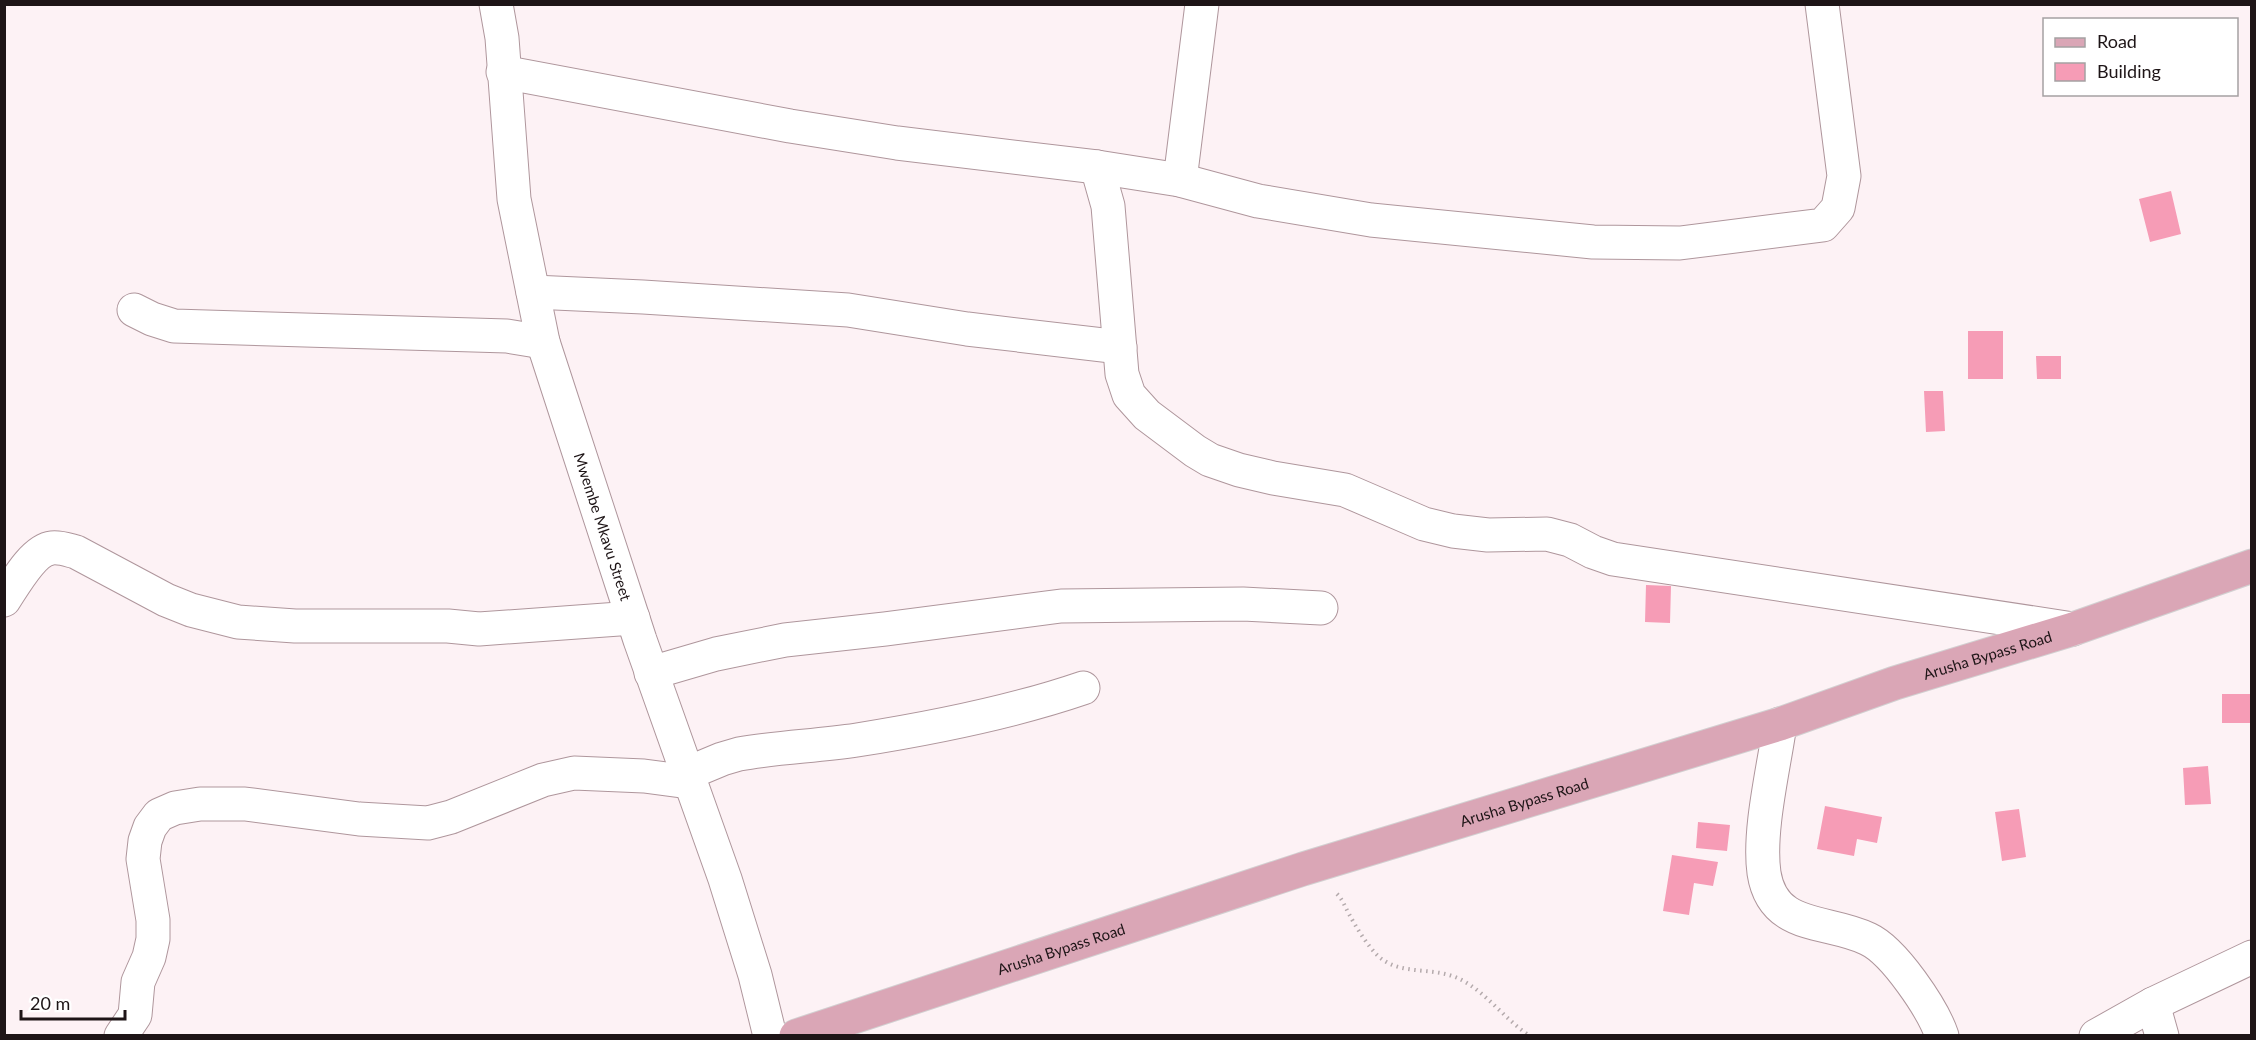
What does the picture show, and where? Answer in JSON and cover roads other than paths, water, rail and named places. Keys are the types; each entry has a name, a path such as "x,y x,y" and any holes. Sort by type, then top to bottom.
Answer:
{"main road":[{"name":"Arusha Bypass Road","path":"796,1035 1303,869 1780,724 1895,683 2073,629 2252,566"}],"street":[{"name":"Mwembe Mkavu Street","path":"496,4 502,38 514,199 543,342 651,673 728,890 755,975 770,1035"},
{"path":"1180,180 1202,4"},
{"path":"503,72 790,126 1180,180 1258,201 1371,219 1593,242 1680,243 1823,225 1838,208 1844,176 1822,4"},
{"path":"1097,167 1108,206 1122,374 1129,395 1147,415 1194,451 1210,460 1273,478 1346,490 1424,524 1453,531 1488,535 1547,534 1570,540 1613,559 2073,629"},
{"path":"533,292 848,310 967,329 1120,347"},
{"path":"134,310 174,326 507,336 543,342"},
{"path":"4,600 26,567 50,548 60,548 76,552 166,600 191,610 238,622 295,626 448,626 478,629 633,618"},
{"path":"651,673 716,654 785,640 1061,606 1243,604 1321,608"},
{"path":"121,1035 135,1015 138,982 149,957 153,939 151,906 143,859 145,841 150,827 159,815 175,808 200,804 245,804 359,819 428,823 451,817 543,780 574,773 687,778 722,759 739,754 856,740 995,714 1083,688"},
{"path":"1780,724 1762,845 1764,875 1770,896 1780,909 1800,920 1869,939 1890,956 1919,992 1942,1035"},
{"path":"2096,1035 2153,1004 2252,957"},
{"path":"2153,1004 2162,1035"}]}
